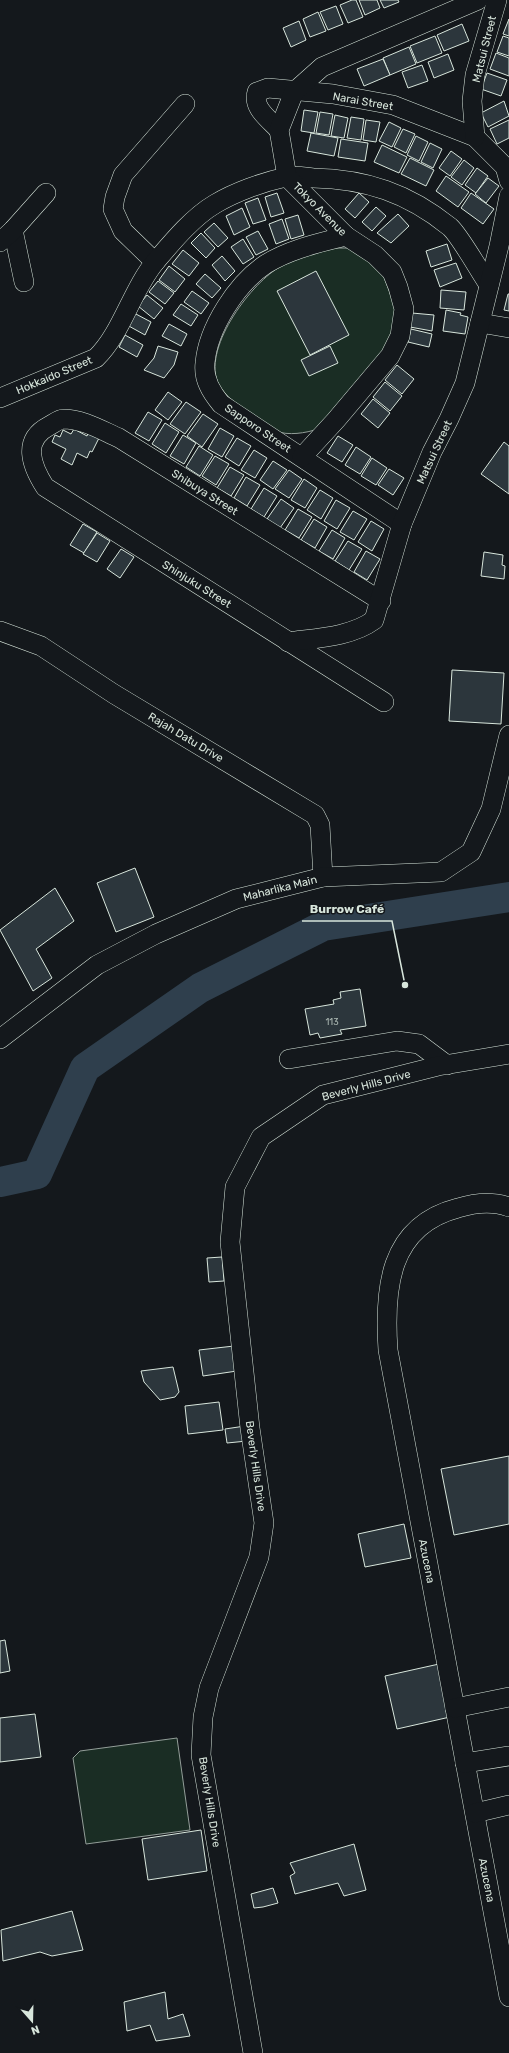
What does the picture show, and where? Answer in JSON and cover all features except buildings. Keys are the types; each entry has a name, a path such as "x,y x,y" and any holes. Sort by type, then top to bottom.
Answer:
{"street":[{"path":"279,130 294,92 322,67 478,0"},
{"name":"Matsui Street","path":"475,137 472,101 475,75 497,0"},
{"name":"Narai Street","path":"279,130 257,107 255,100 257,92 268,88 294,92 333,94 393,105 475,137"},
{"path":"155,262 123,231 113,209 115,197 123,175 185,104"},
{"name":"Tokyo Avenue","path":"279,130 287,177 346,236 375,255 392,272 404,309 400,336 390,356 336,420 302,457"},
{"path":"475,137 505,167 509,181"},
{"name":"Hokkaido Street","path":"0,398 96,358 107,347 133,296 155,262 202,213 216,204 246,190 287,177 339,178 368,183 406,199 451,228 489,285"},
{"path":"24,282 7,236 46,193"},
{"name":"Matsui Street","path":"288,642 321,637 365,627 374,620 381,601 402,524 432,452 450,419 465,383 507,213 509,196"},
{"name":"Sapporo Street","path":"346,236 286,252 265,265 244,283 227,306 213,331 204,363 210,391 221,404 264,434 302,457 402,524"},
{"path":"480,323 509,328"},
{"name":"Shibuya Street","path":"31,449 39,432 62,419 89,424 118,438 381,601"},
{"name":"Shinjuku Street","path":"31,449 34,470 45,487 384,702"},
{"name":"Rajah Datu Drive","path":"0,631 41,646 114,694 315,815 320,824 323,877"},
{"name":"Maharlika Main","path":"0,1039 98,965 156,934 236,899 323,877 441,872 471,852 491,809 509,735"},
{"path":"289,1058 397,1040 419,1044 447,1065"},
{"name":"Beverly Hills Drive","path":"253,2053 201,1755 203,1717 209,1688 259,1557 264,1523 250,1428 230,1242 235,1187 262,1137 323,1094 447,1065 509,1054"},
{"name":"Azucena","path":"509,1207 485,1203 466,1205 447,1210 428,1221 413,1233 403,1247 393,1267 388,1289 386,1315 388,1350 509,1997"},
{"path":"455,1708 509,1697"},
{"path":"465,1763 509,1756"},
{"path":"474,1813 509,1805"}],"green space":[{"path":"335,248 355,248 384,277 396,309 393,332 387,349 318,429 308,432 281,433 270,428 235,402 222,390 215,371 217,354 222,337 231,320 254,289 266,277 291,261"},
{"path":"177,1738 190,1830 86,1844 73,1758 80,1751"}],"waterway":[{"path":"0,1182 37,1174 85,1068 200,988 323,926 509,897"}],"place":[{"name":"Burrow Café","path":"405,985"}]}
